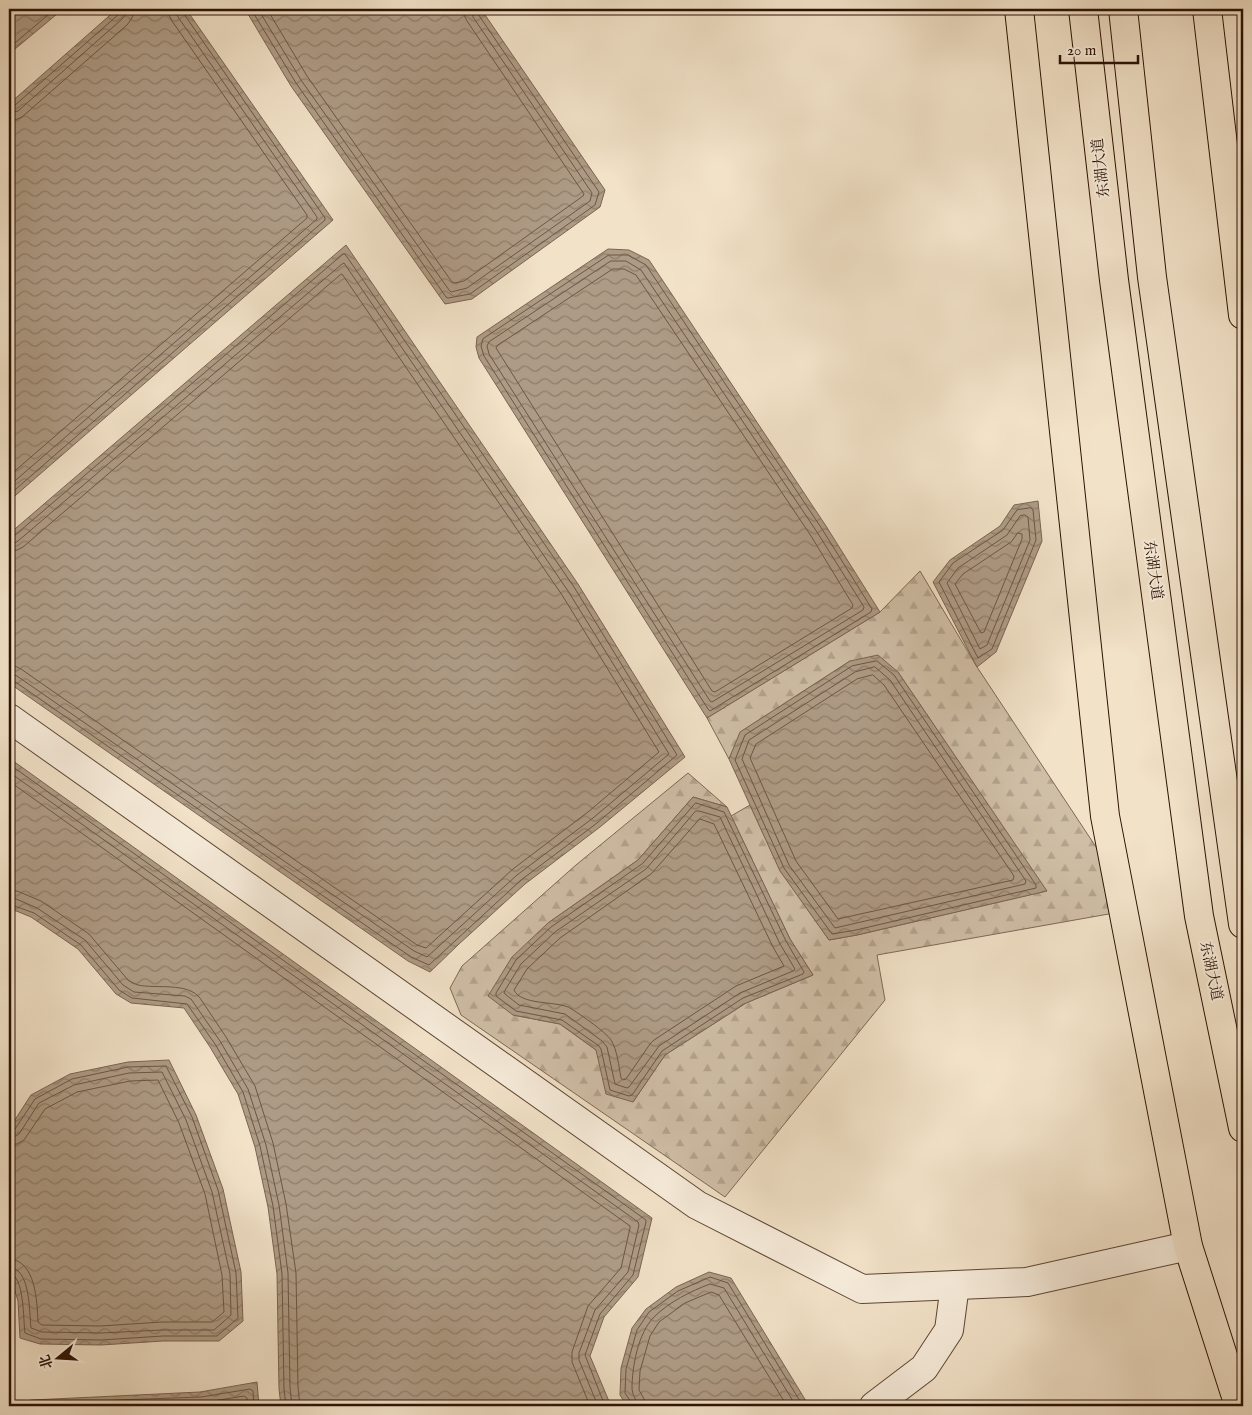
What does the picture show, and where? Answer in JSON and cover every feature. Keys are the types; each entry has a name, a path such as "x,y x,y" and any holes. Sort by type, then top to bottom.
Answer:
{"highway":[{"path":"1019,9 1105,816 1188,1246 1239,1406"},
{"name":"东湖大道","path":"1083,9 1114,280 1199,916 1243,1128"},
{"path":"1123,9 1152,277 1242,915"},
{"path":"1207,9 1243,315"}],"lane":[{"path":"9,718 697,1205 862,1289 1027,1282 1188,1246"},
{"path":"874,1406 924,1368 949,1330 955,1285"}],"green space":[{"path":"920,571 977,667 1137,909 877,955 885,1000 725,1197 461,1015 450,988 462,966 576,865 688,773 727,807 693,797 638,860 548,923 513,1015 560,1024 596,1050 633,1102 665,1055 746,1003 813,975 790,939 731,816 750,805 780,870 829,940 1046,891 898,672 850,661 741,732 729,759 707,718 880,612"}],"water":[{"path":"9,9 63,9 9,54"},
{"path":"117,9 186,9 333,220 9,501 9,104"},
{"path":"245,9 481,9 605,190 600,207 472,299 445,304 291,86"},
{"path":"346,245 578,584 685,757 600,827 525,884 430,972 408,961 9,683 9,534"},
{"path":"608,249 629,250 649,260 826,526 880,612 707,718 479,358 476,347 477,337"},
{"path":"1038,501 1042,541 996,652 977,667 933,582 950,560 1000,526 1014,505"},
{"path":"878,655 898,672 1047,891 829,940 780,871 729,759 740,732 850,661"},
{"path":"9,758 652,1218 638,1277 604,1317 590,1356 611,1406 281,1406 277,1274 268,1207 255,1147 238,1094 184,1008 131,1003 116,994 78,949 31,917 9,908"},
{"path":"693,797 727,807 790,939 813,975 746,1003 665,1055 633,1102 606,1094 596,1050 560,1024 513,1015 488,996 512,957 548,923 638,860"},
{"path":"169,1060 196,1115 223,1189 241,1272 243,1321 219,1341 163,1341 101,1345 40,1344 20,1338 18,1301 9,1271 9,1129 31,1095 70,1074 128,1062"},
{"path":"709,1272 731,1278 809,1406 627,1406 620,1395 621,1368 632,1328 646,1309 676,1287"},
{"path":"257,1382 259,1406 9,1406 9,1404 32,1400 200,1392"}]}
